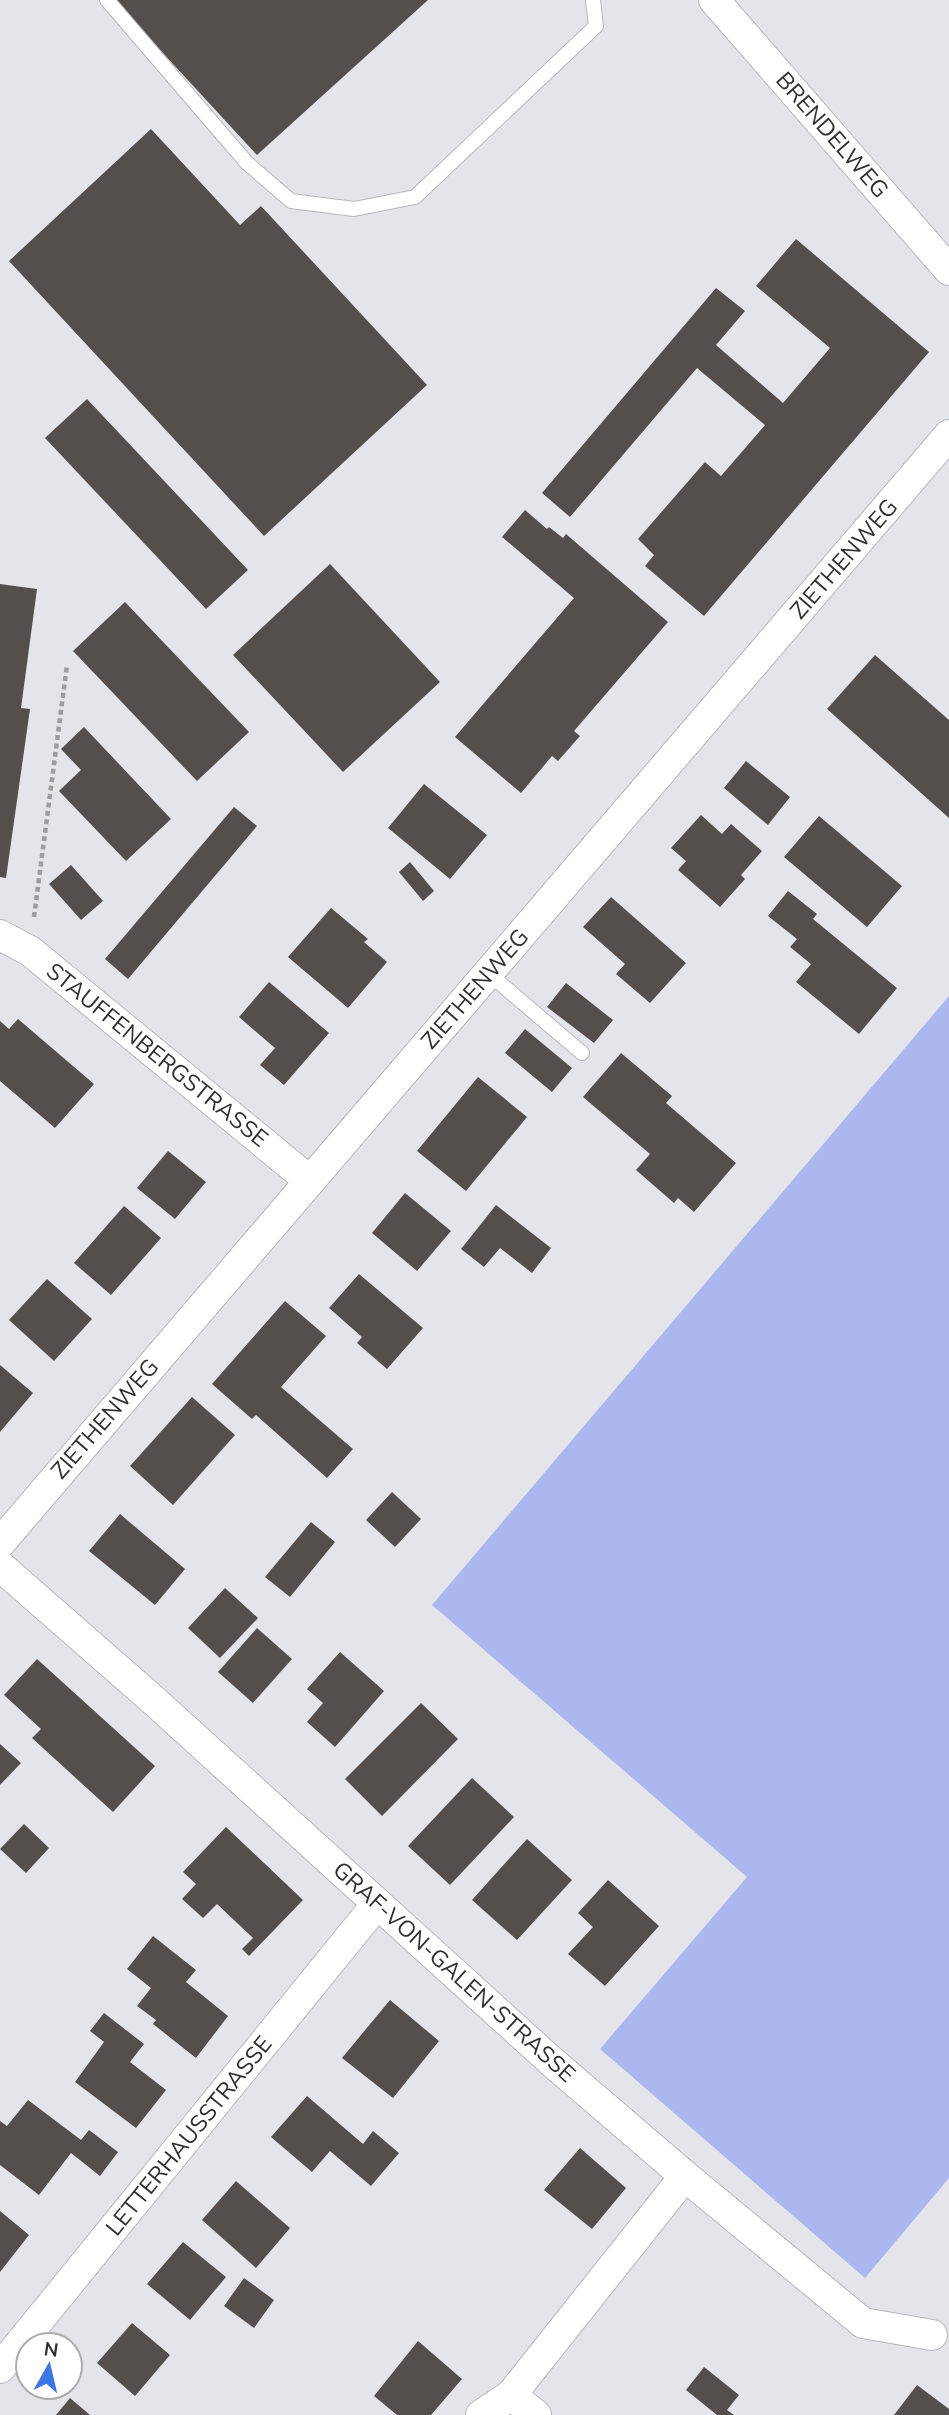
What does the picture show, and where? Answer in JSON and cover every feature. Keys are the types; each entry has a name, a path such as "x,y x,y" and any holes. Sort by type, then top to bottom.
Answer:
{"street":[{"name":"BRENDELWEG","path":"714,0 949,270"},
{"name":"ZIETHENWEG","path":"0,1543 949,435"},
{"name":"STAUFFENBERGSTRASSE","path":"0,935 30,951 310,1181"},
{"name":"GRAF-VON-GALEN-STRASSE","path":"0,1566 152,1699 551,2061 863,2323 932,2335"},
{"name":"LETTERHAUSSTRASSE","path":"0,2368 377,1904"},
{"path":"481,2415 511,2395 685,2176"},
{"path":"511,2395 536,2415"}],"lane":[{"path":"107,0 247,163 291,201 354,209 415,197 596,26 593,0"},
{"path":"488,973 582,1053"}],"path":[{"path":"30,951 67,665"}],"shaded area":[{"path":"949,996 949,2178 865,2278 600,2049 747,1877 432,1605"}],"building":[{"path":"114,0 428,0 257,155"},
{"path":"151,129 240,225 261,206 427,385 264,536 9,261"},
{"path":"796,239 929,352 704,616 645,566 654,555 638,539 705,462 721,476 765,425 697,368 570,517 542,493 716,288 745,311 716,345 783,403 830,348 756,286"},
{"path":"87,399 248,570 206,609 45,438"},
{"path":"525,510 547,529 549,527 563,538 566,534 668,622 574,731 580,736 558,761 552,756 521,793 455,737 574,598 502,537"},
{"path":"330,564 440,682 343,772 233,655"},
{"path":"0,584 37,589 21,708 30,709 6,878 0,877"},
{"path":"125,602 249,732 197,781 73,651"},
{"path":"875,655 949,720 949,818 827,709"},
{"path":"84,727 171,819 126,861 59,791 81,770 61,749"},
{"path":"746,761 790,797 768,825 724,788"},
{"path":"424,784 487,835 450,879 388,828"},
{"path":"234,807 257,826 128,979 105,959"},
{"path":"701,815 722,834 731,824 762,851 741,875 745,879 720,907 678,870 686,861 671,848"},
{"path":"819,816 902,886 867,927 784,857"},
{"path":"410,862 434,891 423,901 399,872"},
{"path":"71,865 103,901 81,920 49,884"},
{"path":"788,891 817,914 813,919 897,988 859,1034 796,982 811,964 790,947 797,939 768,916"},
{"path":"611,897 686,963 650,1003 616,974 625,964 583,927"},
{"path":"331,908 368,939 364,942 387,962 348,1008 288,957"},
{"path":"269,982 329,1033 284,1085 260,1065 275,1048 239,1017"},
{"path":"566,983 613,1020 594,1043 547,1007"},
{"path":"18,1019 94,1084 55,1128 0,1081 0,1021 9,1029"},
{"path":"525,1029 572,1068 552,1092 505,1053"},
{"path":"621,1053 672,1096 666,1103 736,1163 694,1212 678,1198 674,1203 636,1170 650,1154 583,1097"},
{"path":"478,1077 527,1117 466,1191 417,1151"},
{"path":"168,1151 206,1182 175,1219 137,1188"},
{"path":"405,1193 451,1231 417,1271 372,1233"},
{"path":"496,1205 551,1248 532,1273 500,1248 484,1267 461,1249"},
{"path":"124,1206 161,1238 111,1295 74,1263"},
{"path":"359,1274 423,1328 387,1369 357,1343 362,1337 329,1308"},
{"path":"47,1279 92,1319 54,1361 9,1320"},
{"path":"285,1301 326,1336 281,1387 353,1449 327,1478 256,1415 252,1419 212,1384"},
{"path":"0,1365 33,1393 0,1432"},
{"path":"192,1397 235,1435 173,1505 130,1466"},
{"path":"392,1492 421,1519 395,1547 366,1520"},
{"path":"120,1514 185,1569 155,1605 89,1551"},
{"path":"311,1522 335,1542 290,1597 265,1577"},
{"path":"225,1588 258,1618 220,1658 188,1628"},
{"path":"257,1628 292,1659 253,1703 218,1672"},
{"path":"340,1652 384,1691 335,1747 307,1722 323,1703 307,1689"},
{"path":"37,1659 155,1766 113,1812 32,1738 41,1729 4,1695"},
{"path":"421,1703 458,1739 382,1816 345,1779"},
{"path":"0,1744 21,1763 0,1785"},
{"path":"472,1778 514,1817 450,1885 408,1846"},
{"path":"24,1824 49,1848 26,1873 0,1849"},
{"path":"226,1827 303,1900 249,1956 242,1949 253,1938 217,1904 203,1918 182,1899 196,1884 183,1872"},
{"path":"527,1839 572,1880 517,1940 472,1900"},
{"path":"608,1880 659,1926 605,1986 568,1954 593,1927 578,1913"},
{"path":"153,1936 196,1970 186,1982 228,2016 196,2058 153,2024 156,2020 137,2006 151,1988 127,1969"},
{"path":"390,2000 439,2041 393,2098 342,2058"},
{"path":"104,2013 144,2044 130,2062 166,2090 136,2128 75,2082 104,2042 90,2031"},
{"path":"307,2096 363,2144 373,2131 399,2153 371,2186 330,2151 312,2172 271,2137"},
{"path":"28,2100 81,2140 89,2130 118,2152 100,2176 71,2153 39,2195 0,2165 0,2121 7,2126"},
{"path":"580,2148 626,2188 592,2229 544,2190"},
{"path":"236,2181 290,2228 256,2268 202,2220"},
{"path":"0,2211 29,2235 0,2272"},
{"path":"183,2242 226,2277 190,2320 147,2284"},
{"path":"244,2278 274,2300 254,2328 224,2306"},
{"path":"132,2323 170,2355 135,2396 97,2363"},
{"path":"418,2341 462,2379 431,2415 397,2415 374,2396"},
{"path":"704,2367 739,2395 727,2410 734,2415 717,2415 686,2390"},
{"path":"917,2385 949,2409 949,2415 894,2415"},
{"path":"68,2401 74,2401 90,2415 56,2415"}]}
